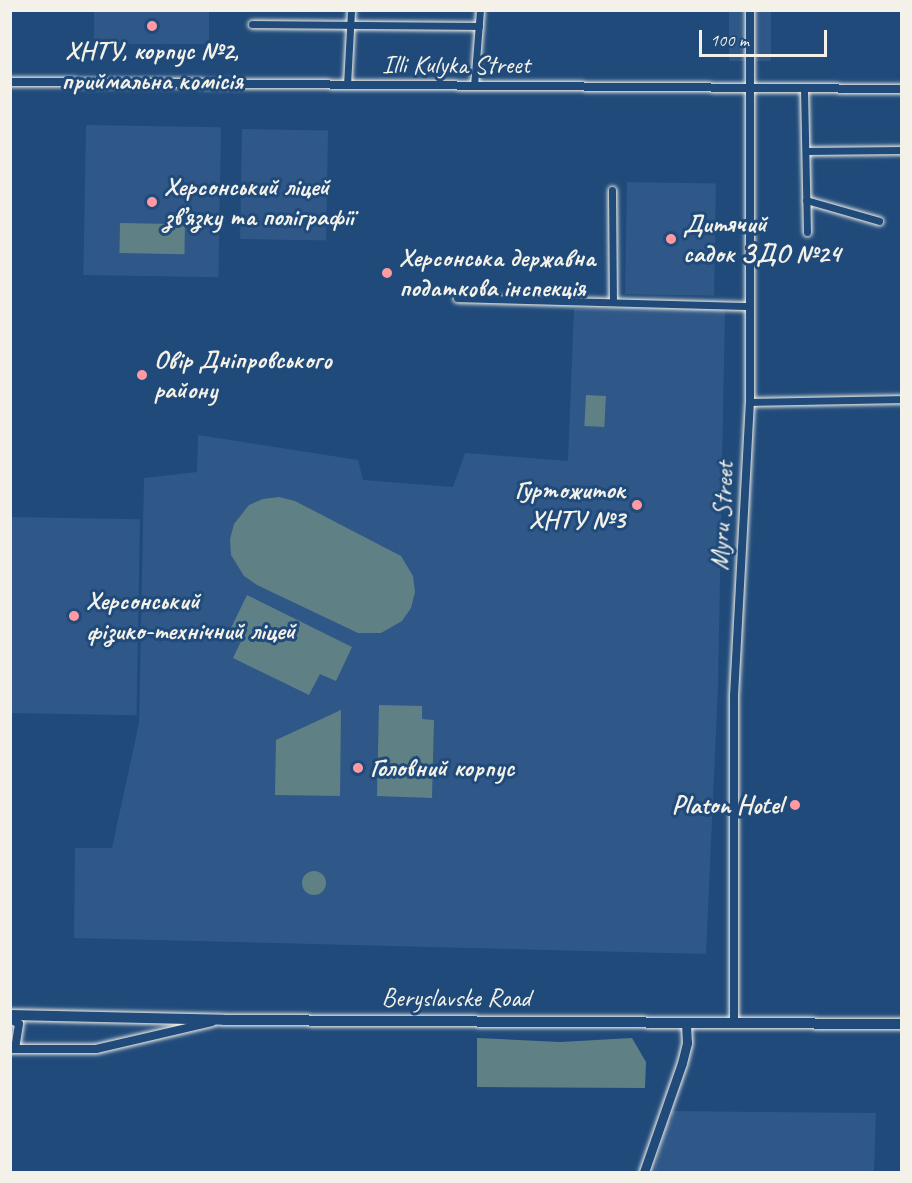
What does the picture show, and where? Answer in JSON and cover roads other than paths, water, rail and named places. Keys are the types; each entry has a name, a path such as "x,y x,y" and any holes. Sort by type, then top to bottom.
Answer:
{"main road":[{"name":"Beryslavske Road","path":"10,1017 902,1024"},
{"path":"644,1173 682,1063 687,1043 686,1024"}],"street":[{"path":"347,85 351,10"},
{"path":"474,86 480,10"},
{"name":"Myru Street","path":"734,1024 734,696 750,402 748,89 750,10"},
{"path":"252,24 479,26"},
{"name":"Illi Kulyka Street","path":"10,82 902,89"},
{"path":"804,88 807,232"},
{"path":"806,150 902,150"},
{"path":"612,190 613,302"},
{"path":"807,200 879,221"},
{"path":"457,298 750,306"},
{"path":"750,402 902,399"},
{"path":"10,1017 19,1024 13,1049 96,1050 224,1020"}],"place":[{"name":"ХНТУ, корпус №2, приймальна комісія","path":"152,26"},
{"name":"Херсонський ліцей зв’язку та поліграфії","path":"152,202"},
{"name":"Дитячий садок ЗДО №24","path":"671,239"},
{"name":"Херсонська державна податкова інспекція","path":"387,273"},
{"name":"Овір Дніпровського району","path":"142,375"},
{"name":"Гуртожиток ХНТУ №3","path":"637,505"},
{"name":"Херсонський фізико-технічний ліцей","path":"74,616"},
{"name":"Головний корпус","path":"358,768"},
{"name":"Platon Hotel","path":"795,805"}]}
